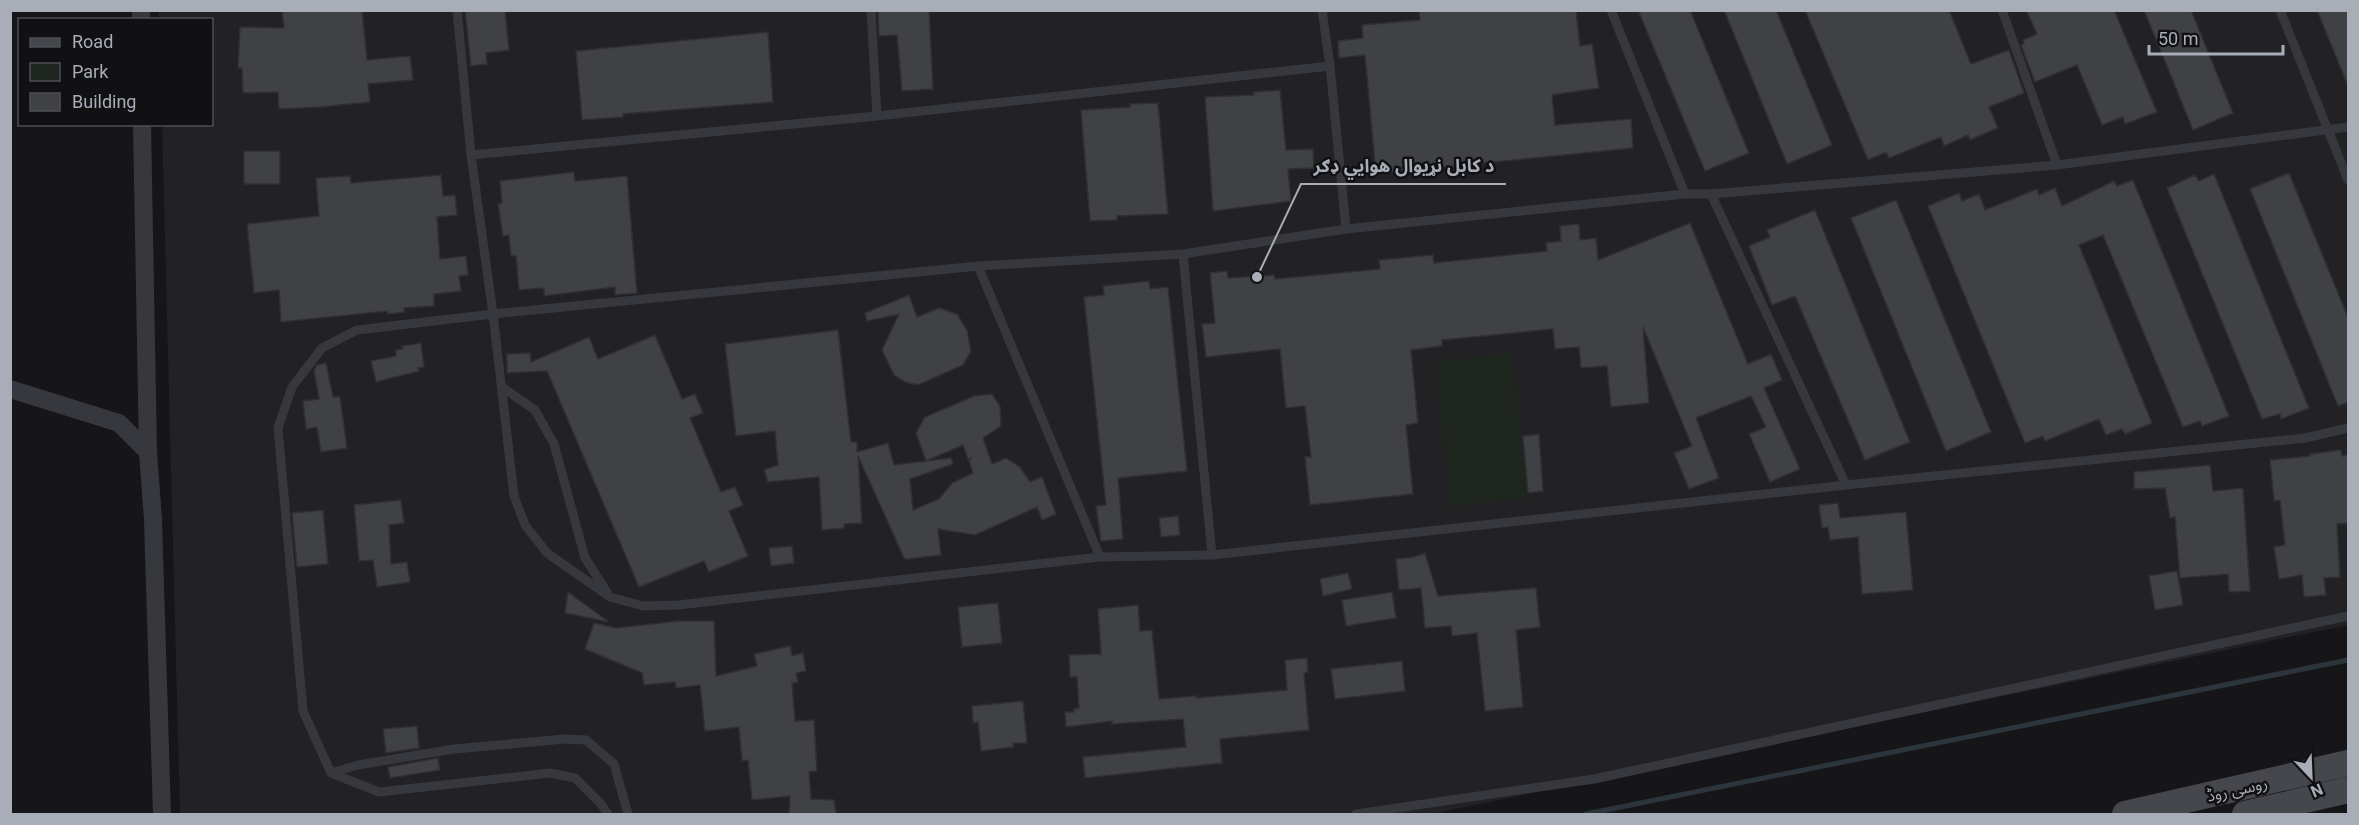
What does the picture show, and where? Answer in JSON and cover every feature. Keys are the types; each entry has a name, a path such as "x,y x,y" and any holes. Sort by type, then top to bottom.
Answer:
{"main road":[{"name":"روسی روڈ","path":"2124,814 2349,763"},
{"name":"روسی روڈ","path":"2245,814 2349,790"}],"street":[{"path":"142,126 148,452 153,520 162,814"},
{"path":"10,389 119,423 148,452"}],"lane":[{"path":"457,10 471,155 493,314 514,496 525,525 547,553 610,597 643,606 678,605 1100,556 1212,555 1846,485 2305,438 2349,428"},
{"path":"872,10 877,116"},
{"path":"1322,10 1330,66 1346,229"},
{"path":"1611,10 1685,194"},
{"path":"2002,10 2057,165"},
{"path":"2280,10 2349,180"},
{"path":"471,155 877,116 1330,66"},
{"path":"608,814 602,804 575,778 550,773 379,792 331,773 303,711 278,428 292,387 322,348 357,330 493,314 978,266 1183,254 1346,229 1685,194 1711,195 2057,165 2349,127"},
{"path":"1711,195 1846,485"},
{"path":"1183,254 1212,555"},
{"path":"978,266 1100,556"},
{"path":"502,387 535,410 554,444 585,558 610,597"},
{"path":"1356,814 1594,779 2349,616"},
{"path":"331,773 358,765 454,749 565,739 586,740 614,764 628,814"}],"shaded area":[{"path":"159,11 2348,11 2348,625 1431,814 180,814 162,126 213,126 213,18 159,18"}],"green space":[{"path":"1513,353 1527,498 1450,506 1435,361"}],"building":[{"path":"362,10 367,60 410,56 413,80 368,84 370,102 320,107 279,109 278,92 243,93 242,68 238,68 240,27 284,28 282,12"},
{"path":"465,10 505,10 509,50 486,53 487,64 471,66"},
{"path":"878,10 929,10 933,89 902,91 897,35 879,36"},
{"path":"1419,10 1576,10 1580,46 1592,44 1599,88 1552,95 1555,125 1631,119 1633,148 1376,174 1365,55 1339,58 1338,41 1363,38 1362,25 1420,20"},
{"path":"1638,10 1690,10 1749,153 1705,171"},
{"path":"1724,10 1776,10 1832,145 1787,164"},
{"path":"1805,10 1949,10 1971,64 2009,50 2024,93 1989,107 1998,128 1970,140 1968,135 1944,146 1941,137 1889,158 1886,152 1868,160"},
{"path":"2026,10 2114,10 2157,112 2125,124 2123,117 2102,125 2077,65 2035,82 2021,45 2024,44 2023,40 2037,34"},
{"path":"2144,10 2191,10 2233,113 2193,130"},
{"path":"2317,10 2349,10 2349,86 2348,86"},
{"path":"768,32 773,102 623,114 623,117 582,120 576,51"},
{"path":"1280,90 1286,150 1313,149 1314,168 1288,169 1291,201 1213,211 1205,97 1254,95 1253,92"},
{"path":"1158,103 1168,214 1117,216 1117,220 1090,221 1081,110"},
{"path":"244,151 280,151 280,184 244,184"},
{"path":"574,172 575,181 627,176 637,293 615,295 615,287 544,296 544,288 519,290 516,256 511,256 509,235 503,236 498,204 502,203 500,181"},
{"path":"2289,173 2349,320 2349,402 2338,406 2250,189"},
{"path":"2214,174 2309,408 2281,419 2280,414 2262,419 2167,188 2195,175 2199,181"},
{"path":"441,175 443,196 455,195 457,215 437,217 440,259 466,256 468,275 459,276 461,291 434,294 434,306 404,308 405,312 388,314 387,311 281,322 279,290 254,293 247,224 319,216 316,178 350,176 351,183"},
{"path":"2133,180 2229,416 2202,426 2200,421 2183,427 2103,235 2079,245 2152,423 2125,434 2122,429 2106,435 2099,419 2045,441 2043,436 2025,443 1928,206 1959,193 1962,201 1979,194 1985,210 2037,189 2039,195 2055,188 2062,206 2114,181 2117,186"},
{"path":"1896,200 1991,432 1946,451 1851,218"},
{"path":"1815,210 1910,442 1865,460 1795,296 1772,305 1749,246 1770,237 1767,230"},
{"path":"1690,223 1748,364 1771,354 1782,380 1764,388 1800,469 1770,482 1749,434 1766,427 1751,396 1696,418 1719,478 1689,489 1674,453 1692,446 1643,327 1649,403 1611,407 1607,366 1581,368 1579,347 1555,349 1553,329 1442,340 1442,346 1411,350 1418,423 1406,425 1413,494 1310,505 1305,457 1311,457 1305,406 1286,408 1280,349 1206,357 1202,324 1215,323 1210,273 1227,271 1228,278 1274,275 1275,279 1380,269 1379,260 1433,255 1434,263 1547,251 1546,243 1561,241 1560,226 1579,224 1580,240 1596,238 1598,260"},
{"path":"1149,281 1150,289 1168,287 1187,471 1118,478 1123,539 1101,541 1096,506 1106,505 1084,297 1104,295 1103,286"},
{"path":"909,295 917,317 939,308 957,314 967,330 971,351 963,365 918,385 905,382 894,375 882,350 899,314 867,321 865,313"},
{"path":"838,330 851,442 857,442 857,452 888,443 894,465 951,458 953,464 910,479 913,510 939,499 952,483 973,473 969,461 971,458 968,459 963,445 926,461 916,433 925,417 974,396 992,394 1000,406 1001,426 983,438 992,464 1006,458 1020,467 1030,482 1042,477 1056,514 1042,520 1037,507 975,535 938,529 941,555 904,558 858,456 862,523 844,524 844,528 822,530 819,477 768,482 764,470 778,465 775,431 736,436 725,344"},
{"path":"655,335 682,399 695,394 703,413 690,418 721,492 735,487 743,505 729,511 748,556 709,572 704,561 639,587 547,371 507,373 507,354 530,353 531,362 589,337 598,359"},
{"path":"421,343 424,367 418,368 419,371 376,382 371,361 396,356 396,350 403,349 402,346"},
{"path":"326,363 333,397 340,397 347,448 321,452 317,427 306,429 303,401 319,399 314,370 317,365"},
{"path":"1539,434 1543,491 1528,493 1523,436"},
{"path":"2341,450 2342,456 2349,454 2349,523 2337,524 2340,577 2324,578 2326,595 2304,597 2302,575 2279,579 2274,547 2285,545 2280,500 2274,501 2270,460"},
{"path":"2210,465 2213,491 2243,488 2250,591 2229,592 2228,574 2180,578 2175,517 2170,518 2165,488 2134,489 2134,472"},
{"path":"401,500 404,523 389,525 391,564 407,562 410,582 377,587 373,560 359,561 354,505"},
{"path":"1838,503 1840,518 1906,512 1913,590 1862,594 1858,537 1830,540 1828,527 1822,528 1819,505"},
{"path":"323,510 328,564 297,567 292,513"},
{"path":"1178,516 1180,535 1161,537 1159,518"},
{"path":"792,546 794,563 771,566 769,548"},
{"path":"1425,553 1438,596 1536,588 1540,627 1516,630 1523,707 1485,711 1477,633 1452,636 1451,626 1425,628 1421,588 1399,590 1396,559"},
{"path":"2177,571 2183,605 2155,610 2149,576"},
{"path":"1348,573 1352,589 1323,596 1320,579"},
{"path":"568,592 609,622 565,613"},
{"path":"1392,592 1396,618 1346,626 1342,600"},
{"path":"998,603 1002,643 962,647 958,607"},
{"path":"1138,605 1140,631 1152,630 1159,699 1287,690 1285,660 1307,658 1308,672 1304,673 1309,730 1220,739 1222,763 1085,778 1083,757 1186,747 1183,719 1112,724 1112,721 1066,727 1065,712 1074,712 1074,709 1079,708 1077,677 1070,677 1069,655 1101,654 1098,609"},
{"path":"679,621 714,621 716,676 757,666 754,654 790,646 792,656 803,653 806,671 796,673 798,682 792,683 795,721 814,720 817,771 809,772 811,799 834,800 836,814 789,814 790,796 752,800 748,760 742,761 739,727 705,731 700,685 676,688 675,682 644,685 642,673 585,649 594,623 616,628"},
{"path":"1402,661 1405,691 1335,699 1331,669"},
{"path":"1023,701 1027,743 1013,743 1014,747 981,751 978,722 973,723 972,706"},
{"path":"417,726 419,748 386,753 383,729"},
{"path":"438,758 440,770 390,778 388,767"}],"waterway":[{"path":"1586,814 2348,660"}],"place":[{"name":"د کابل نړیوال هوایي ډګر","path":"1257,277"}]}
